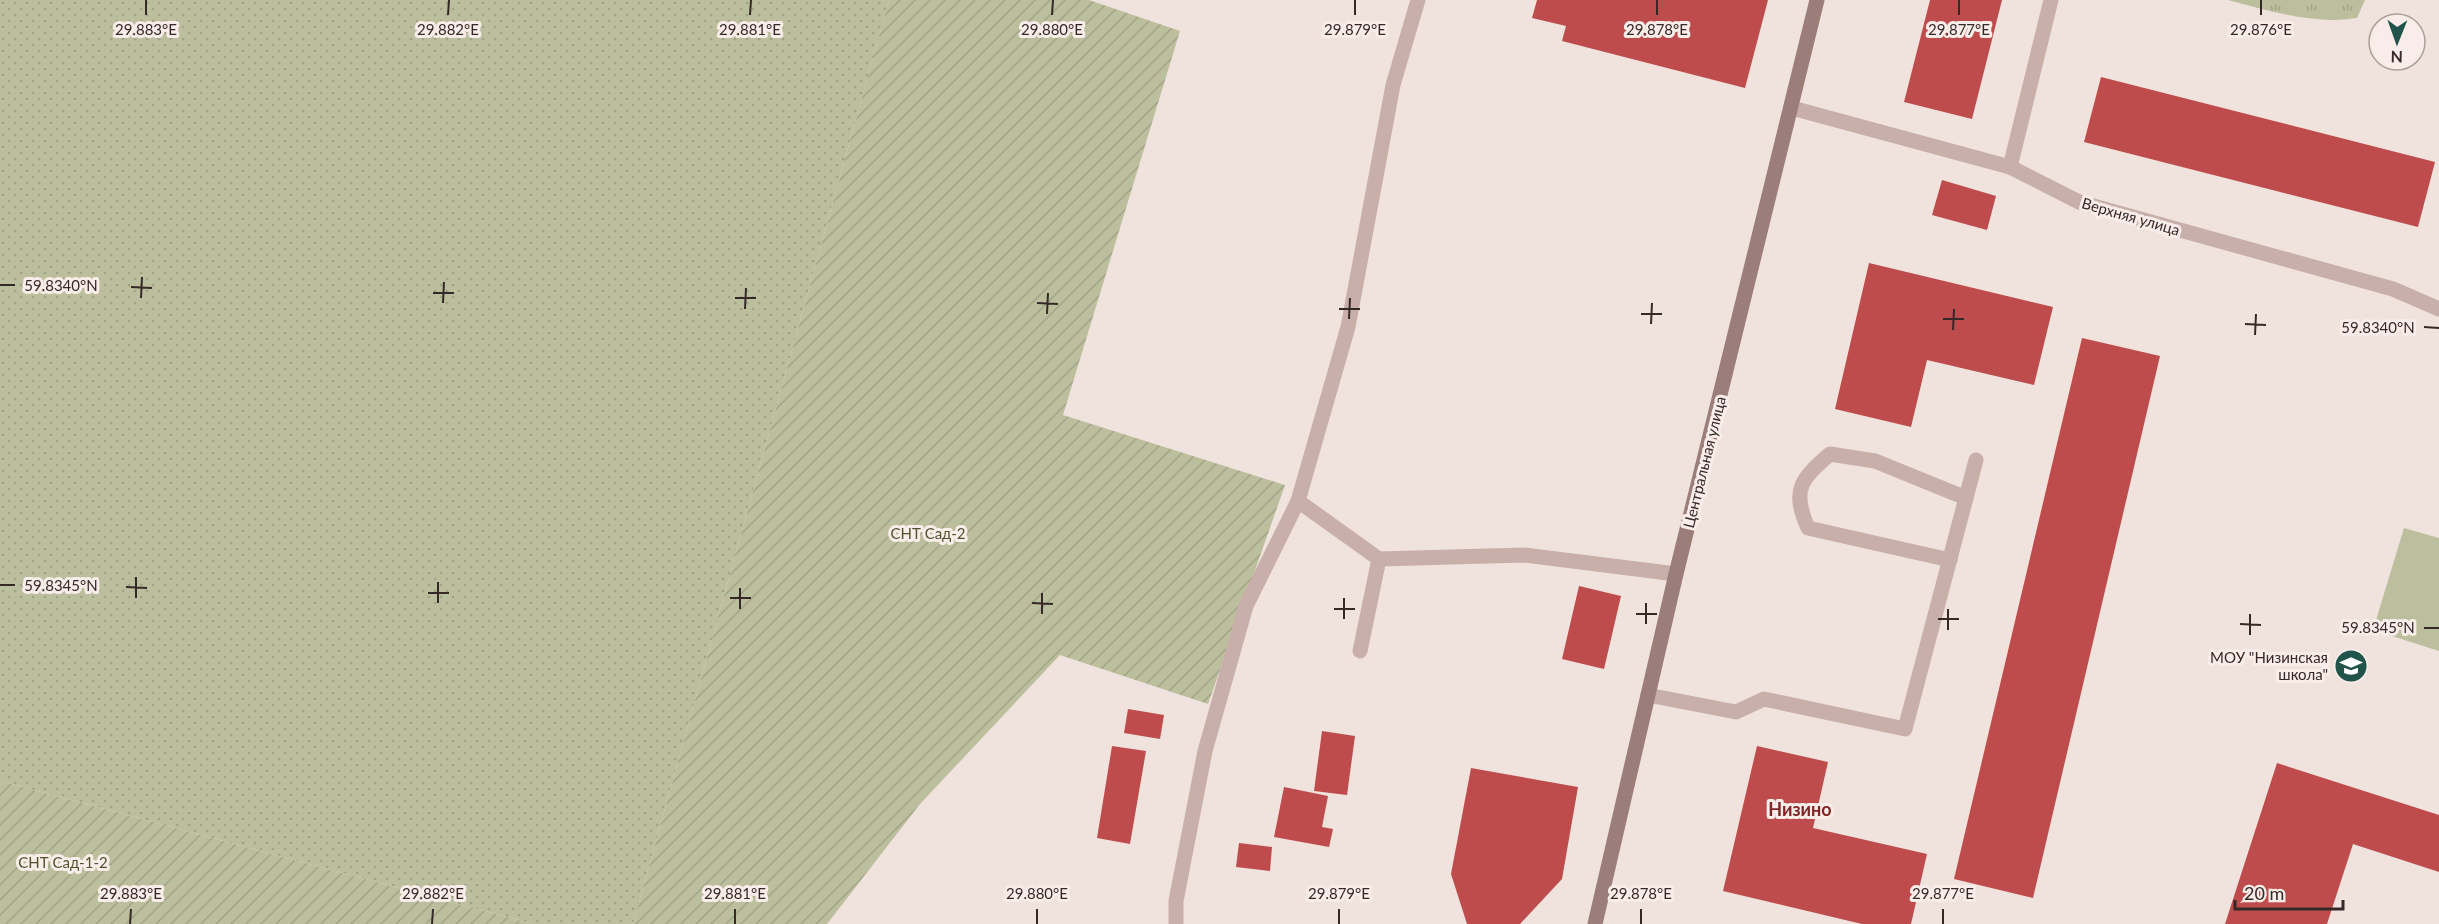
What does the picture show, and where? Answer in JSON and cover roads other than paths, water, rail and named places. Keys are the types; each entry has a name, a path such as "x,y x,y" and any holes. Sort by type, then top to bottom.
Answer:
{"street":[{"path":"1176,924 1176,901 1205,751 1246,606 1298,501 1348,327 1394,85 1418,0"},
{"name":"Центральная улица","path":"1595,924 1677,574 1817,0"},
{"path":"2010,167 2051,0"},
{"name":"Верхняя улица","path":"1792,108 2010,167 2079,202 2393,289 2439,309"},
{"path":"1950,560 1808,528 1799,509 1799,492 1810,472 1830,454 1875,461 1966,498"},
{"path":"1648,695 1736,712 1764,699 1905,729 1976,460"},
{"path":"1298,501 1379,560 1524,555 1677,574"},
{"path":"1360,651 1379,560"}],"place":[{"name":"МОУ \"Низинская школа\"","path":"2351,666"}],"district":[{"name":"Низино","path":"1800,809"}],"park label":[{"name":"СНТ Сад-2","path":"928,533"},
{"name":"СНТ Сад-1-2","path":"63,862"}]}
